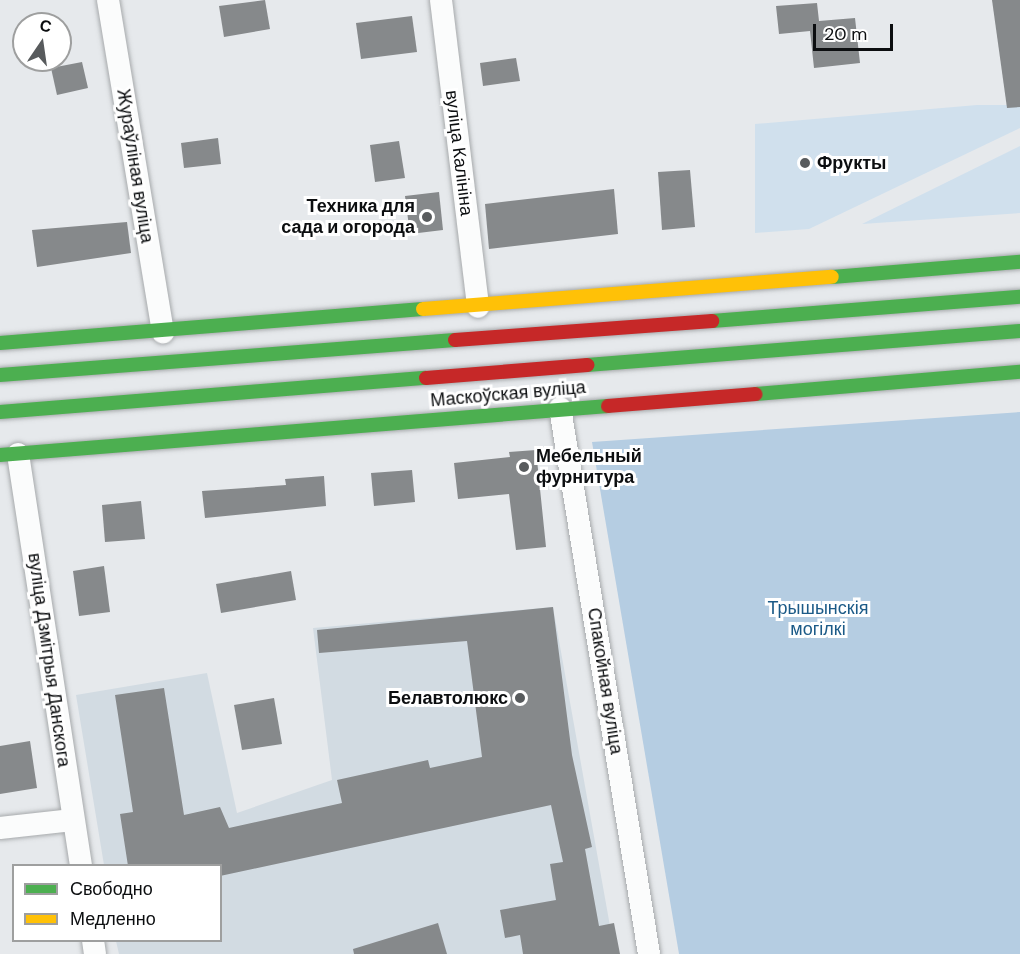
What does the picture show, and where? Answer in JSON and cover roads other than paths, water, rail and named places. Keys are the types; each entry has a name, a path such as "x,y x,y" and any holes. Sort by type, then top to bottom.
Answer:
{"main road":[{"path":"0,343 478,307 1020,262"},
{"path":"0,375 1020,297"},
{"name":"Маскоўская вуліца","path":"0,412 1020,331"},
{"name":"Маскоўская вуліца","path":"9,454 1020,372"}],"street":[{"name":"Жураўліная вуліца","path":"108,0 163,332"},
{"name":"вуліца Калініна","path":"441,0 478,307"},
{"name":"Спакойная вуліца","path":"560,408 649,954"},
{"name":"вуліца Дзмітрыя Данскога","path":"9,454 81,864"},
{"path":"0,828 73,820"}],"place":[{"name":"Фрукты","path":"805,163"},
{"name":"Техника для сада и огорода","path":"427,217"},
{"name":"Мебельный фурнитура","path":"524,467"},
{"name":"Белавтолюкс","path":"520,698"}],"park label":[{"name":"Трышынскія могілкі","path":"818,619"}]}
